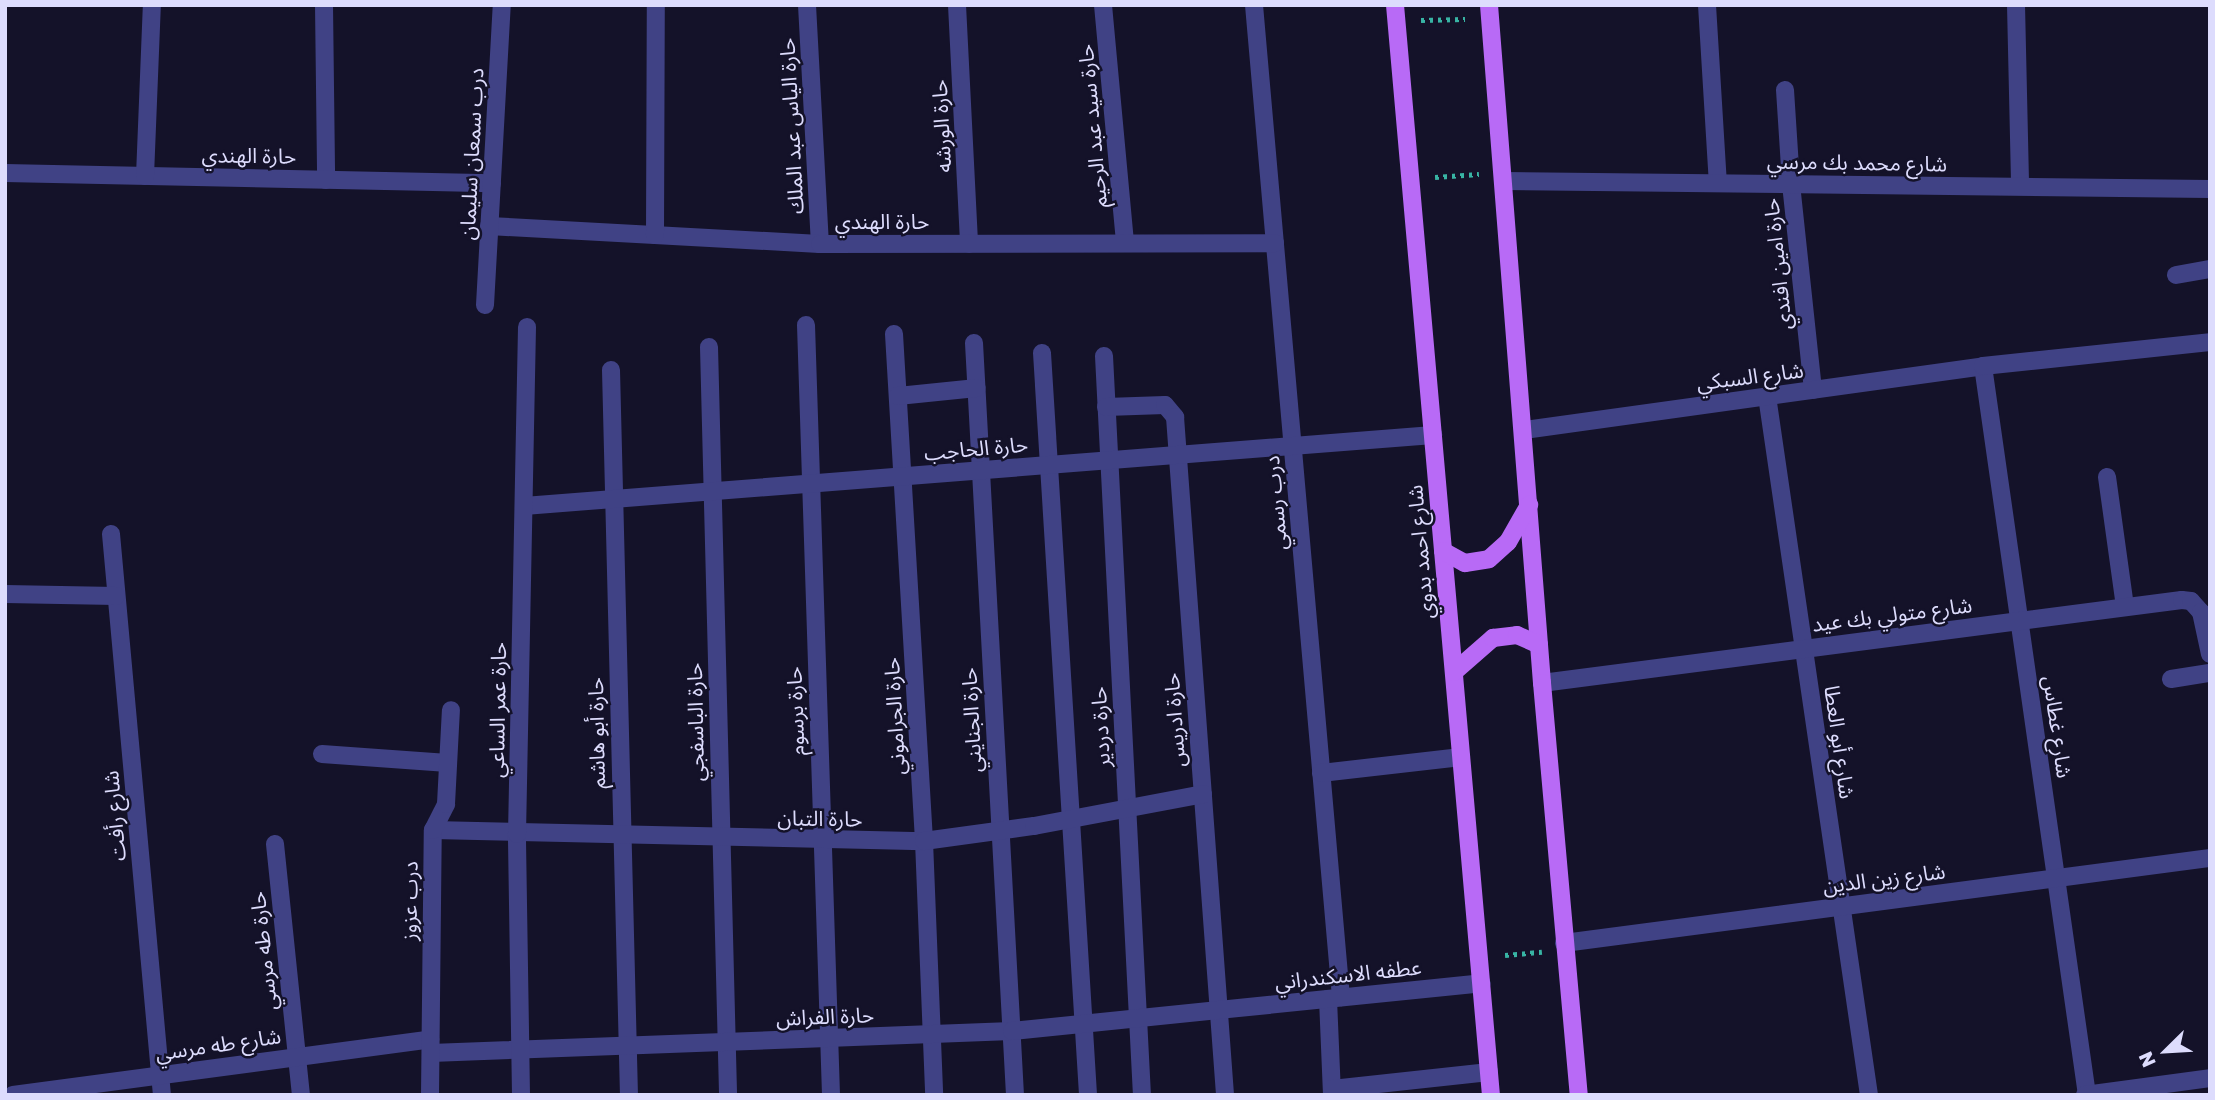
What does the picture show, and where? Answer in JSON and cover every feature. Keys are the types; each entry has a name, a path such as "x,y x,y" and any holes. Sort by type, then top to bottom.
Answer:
{"main road":[{"path":"1490,12 1542,682 1579,1095"},
{"name":"شارع احمد بدوي","path":"1395,13 1492,1095"},
{"path":"1443,551 1465,563 1489,559 1508,542 1529,505"},
{"path":"1454,672 1493,638 1517,635 1539,645"}],"street":[{"path":"145,176 152,5"},
{"path":"324,5 326,180"},
{"name":"درب سمعان سليمان","path":"485,305 502,5"},
{"path":"655,235 656,5"},
{"name":"حارة الياس عبد الملك","path":"807,5 820,244"},
{"name":"حارة الورشه","path":"957,5 969,244"},
{"name":"حارة سيد عبد الرحيم","path":"1103,5 1125,243"},
{"name":"درب رسمي","path":"1254,5 1321,773 1334,998 1332,1092"},
{"path":"1707,5 1718,183"},
{"path":"2016,5 2020,186"},
{"name":"حارة امين افندي","path":"1785,90 1791,184 1813,390"},
{"name":"حارة الهندي","path":"5,173 492,183"},
{"name":"شارع محمد بك مرسي","path":"1504,177 1718,183 2210,189"},
{"name":"حارة الهندي","path":"489,226 820,244 1275,243"},
{"path":"2175,275 2210,269"},
{"name":"حارة برسوم","path":"806,325 831,1095"},
{"name":"حارة عمر الساعي","path":"521,1095 517,834 527,327"},
{"name":"حارة الجراموني","path":"894,334 924,841 934,1095"},
{"name":"شارع السبكي","path":"1524,430 1983,366 2210,342"},
{"name":"حارة الجنايني","path":"974,343 1015,1095"},
{"name":"حارة الباسفجي","path":"709,347 728,1095"},
{"path":"1042,353 1088,1095"},
{"name":"حارة دردير","path":"1104,356 1142,1095"},
{"name":"شارع غطاس","path":"1983,366 2086,1095"},
{"name":"حارة أبو هاشم","path":"611,370 629,1095"},
{"path":"898,396 977,388"},
{"name":"شارع أبو العطا","path":"1767,396 1869,1095"},
{"name":"حارة ادريس","path":"1106,407 1168,407 1175,417 1225,1095"},
{"name":"حارة الحاجب","path":"524,506 1433,435"},
{"path":"2107,477 2125,606"},
{"name":"شارع رأفت","path":"111,534 162,1095"},
{"path":"5,594 116,596"},
{"name":"شارع متولي بك عيد","path":"1542,682 2125,606 2191,601 2201,612 2210,654"},
{"path":"2171,679 2210,673"},
{"name":"درب عزوز","path":"430,1095 433,830 446,804 451,710"},
{"path":"322,754 448,763"},
{"path":"1321,773 1461,757"},
{"name":"حارة التبان","path":"433,830 720,839 924,841 1000,832 1203,794"},
{"name":"حارة طه مرسي","path":"275,844 301,1095"},
{"name":"شارع زين الدين","path":"1564,947 1841,906 2210,858"},
{"name":"عطفه الاسكندراني","path":"1219,1010 1482,983"},
{"name":"حارة الفراش","path":"430,1046 521,1050 1012,1031 1219,1010"},
{"name":"شارع طه مرسي","path":"13,1095 297,1056 430,1046"},
{"path":"1332,1092 1489,1072"},
{"path":"2086,1095 2210,1078"}],"path":[{"path":"1395,13 1490,12"},
{"path":"1410,178 1504,177"},
{"path":"1480,958 1564,947"}]}
